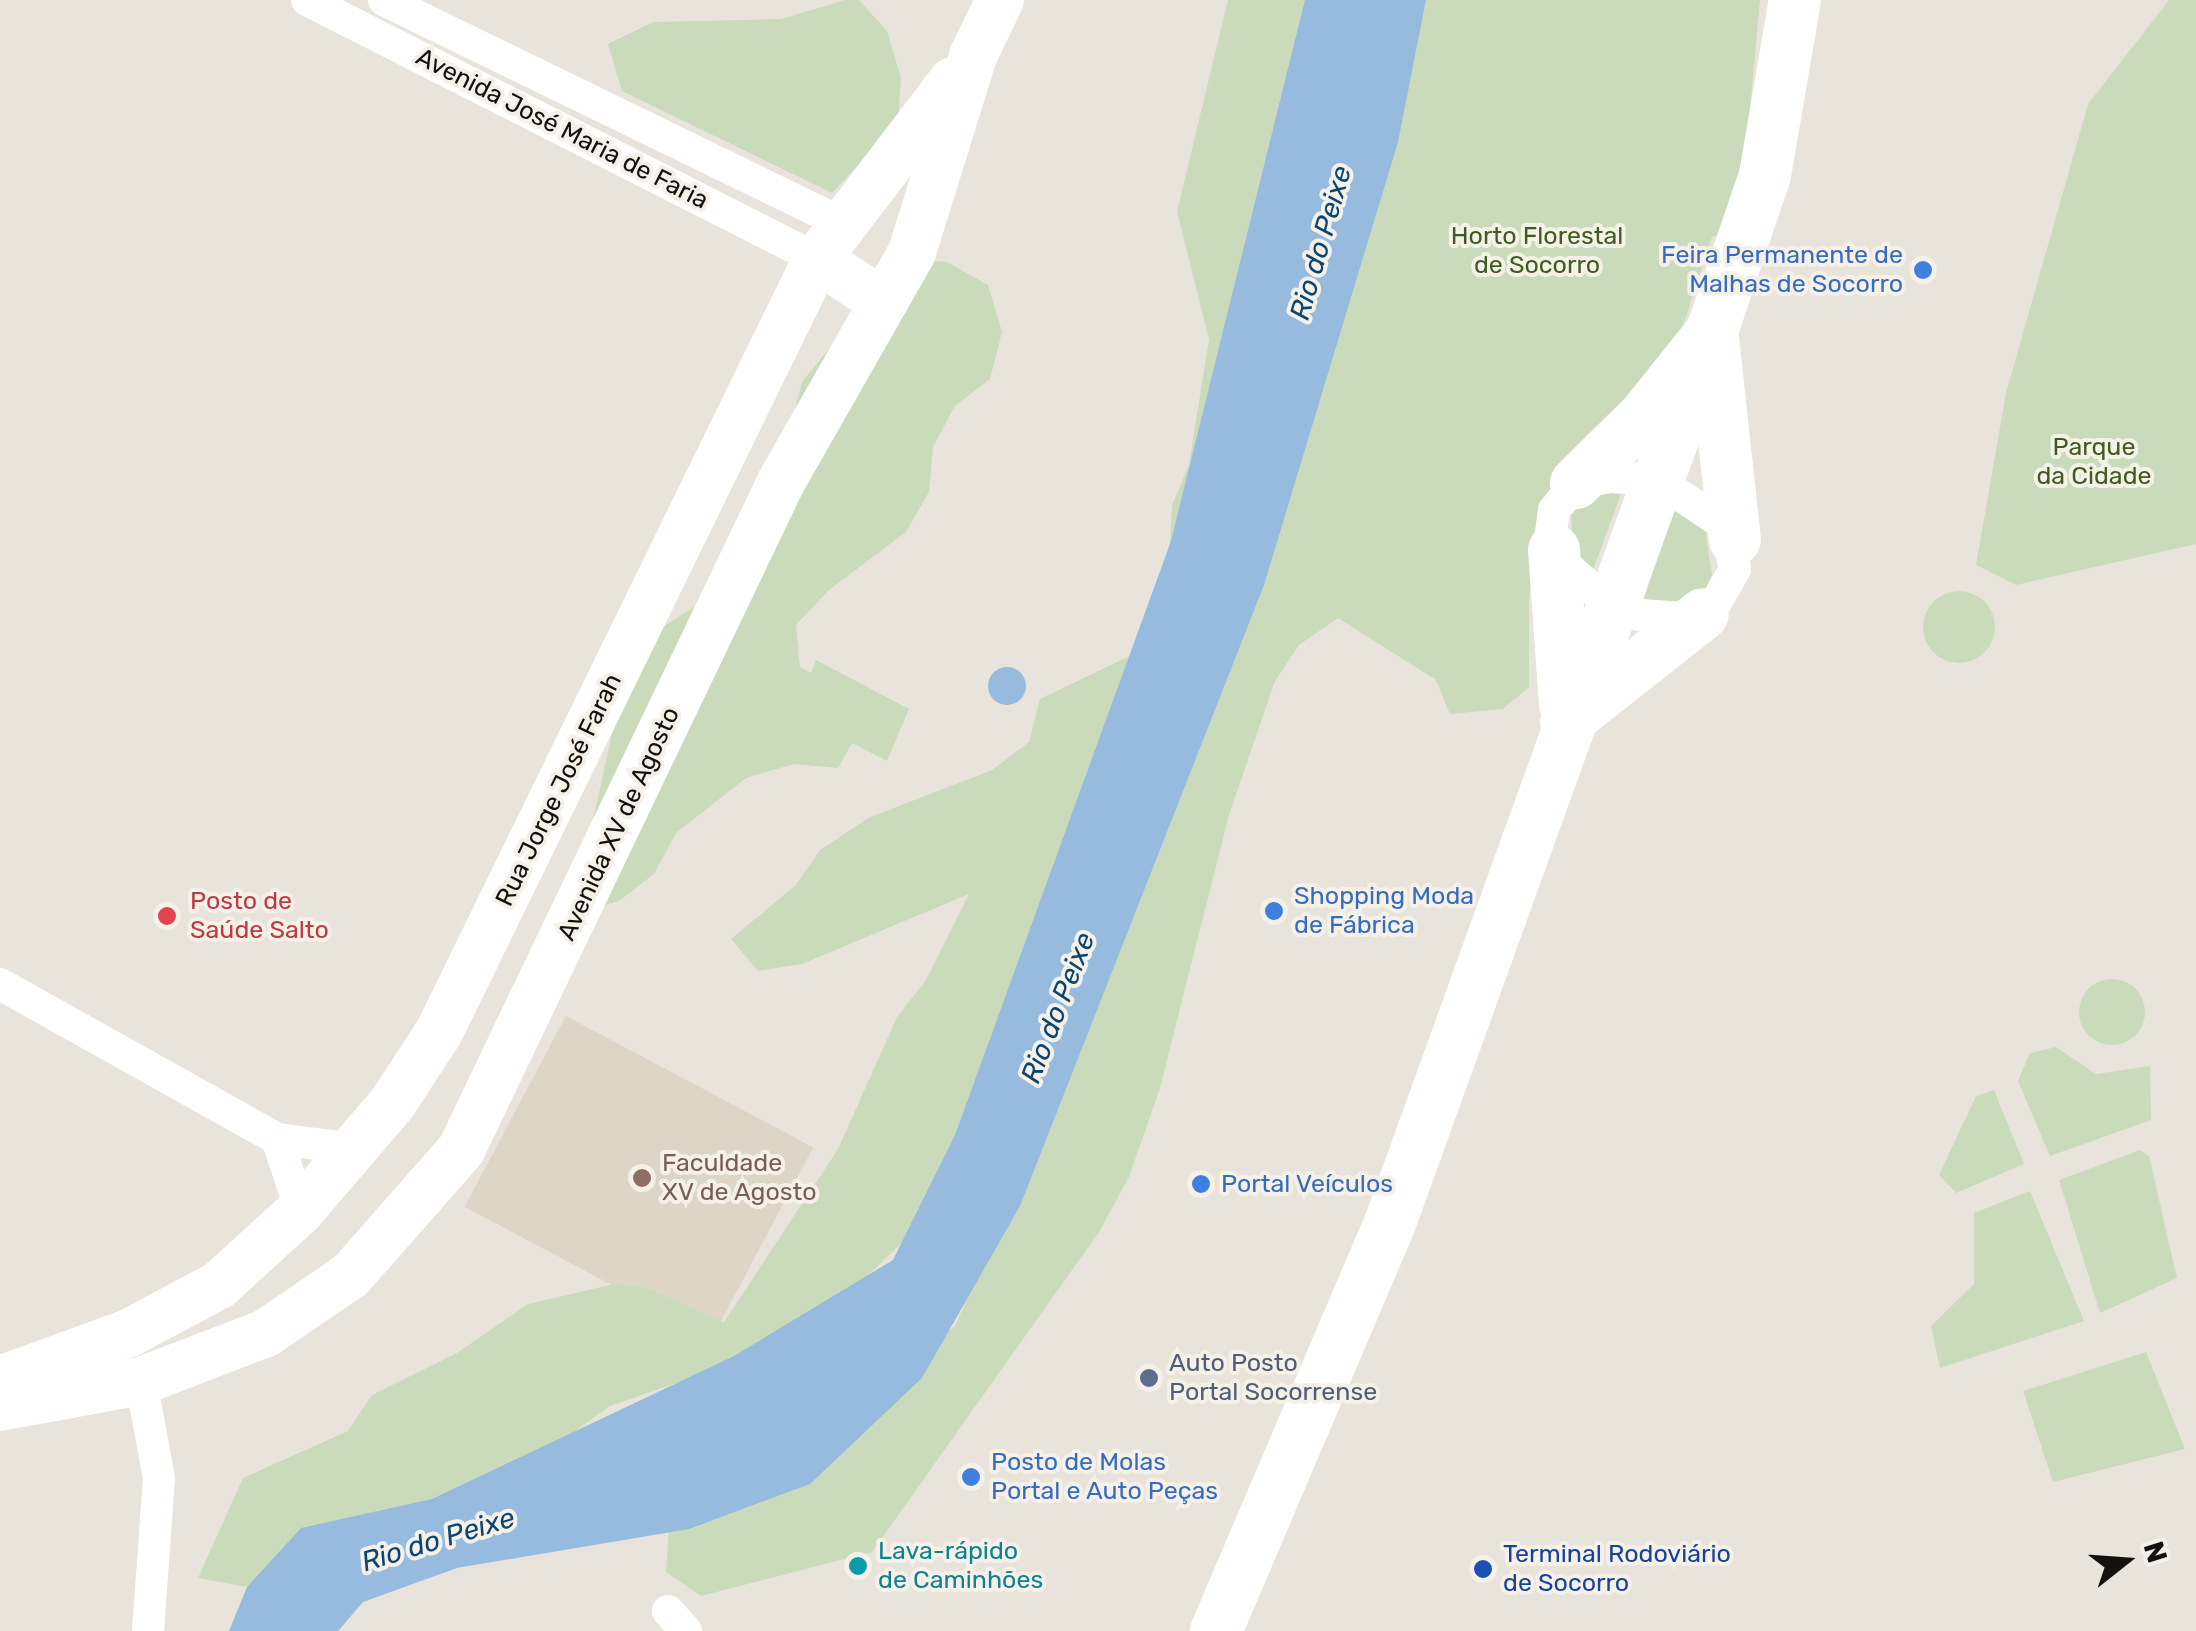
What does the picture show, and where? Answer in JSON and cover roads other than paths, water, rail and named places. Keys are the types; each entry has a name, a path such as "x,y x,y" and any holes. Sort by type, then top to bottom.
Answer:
{"main road":[{"path":"1228,1619 1390,1223 1566,722 1712,331 1766,174 1795,0"},
{"path":"1576,482 1644,416 1712,331"},
{"path":"1712,331 1735,540"},
{"path":"1554,550 1566,722"},
{"path":"1566,722 1703,614"}],"street":[{"name":"Avenida José Maria de Faria","path":"307,0 830,241"},
{"name":"Avenida José Maria de Faria","path":"384,0 830,241"},
{"name":"Avenida XV de Agosto","path":"0,1407 141,1382 248,1342 312,1306 395,1231 461,1150 781,482 912,252 972,56 1000,0"},
{"name":"Rua Jorge José Farah","path":"0,1380 129,1333 220,1285 301,1210 356,1149 439,1032 830,241 972,56"},
{"path":"882,302 830,241 875,228 912,252"},
{"path":"1657,480 1712,512 1735,540 1729,587 1703,614 1664,619 1611,606 1554,550 1554,510 1576,482 1657,480"},
{"path":"0,984 278,1140 356,1149"},
{"path":"278,1140 301,1210"},
{"path":"129,1333 158,1478 148,1631"}],"water":[{"name":"Rio do Peixe","path":"1305,0 1426,0 1398,142 1264,585 1020,1206 922,1378 810,1484 689,1529 457,1568 363,1602 338,1631 229,1631 247,1587 301,1528 432,1499 734,1356 893,1260 955,1135 1171,541"},
{"path":"1007,667 1020,673 1026,686 1020,699 1007,705 994,699 988,686 994,673"}],"place":[{"name":"Feira Permanente de Malhas de Socorro","path":"1923,270"},
{"name":"Shopping Moda de Fábrica","path":"1274,911"},
{"name":"Posto de Saúde Salto","path":"167,916"},
{"name":"Faculdade XV de Agosto","path":"642,1178"},
{"name":"Portal Veículos","path":"1201,1184"},
{"name":"Auto Posto Portal Socorrense","path":"1149,1378"},
{"name":"Posto de Molas Portal e Auto Peças","path":"971,1477"},
{"name":"Lava-rápido de Caminhões","path":"858,1566"},
{"name":"Terminal Rodoviário de Socorro","path":"1483,1569"}],"park label":[{"name":"Horto Florestal de Socorro","path":"1537,252"},
{"name":"Parque da Cidade","path":"2094,462"}]}
